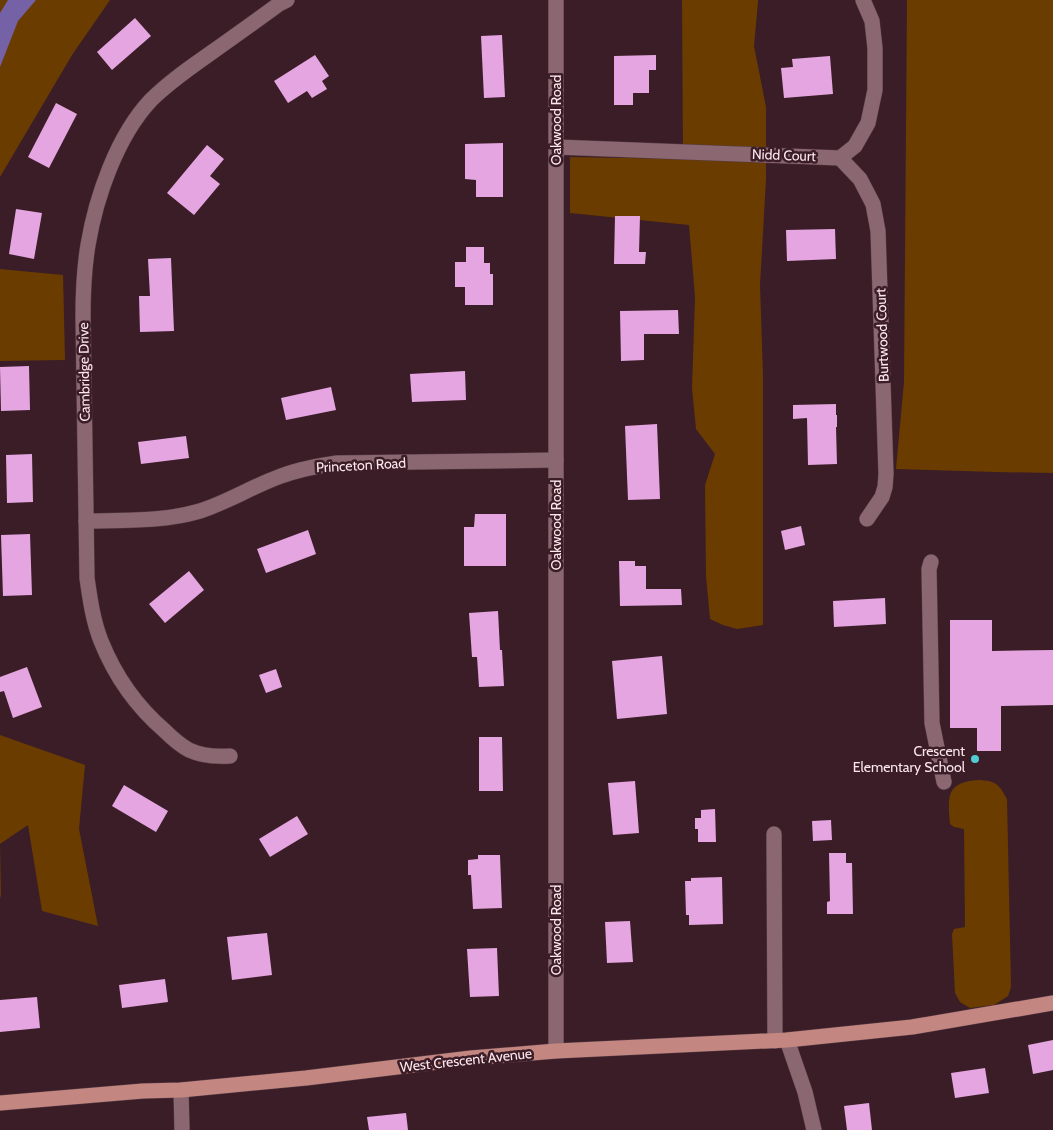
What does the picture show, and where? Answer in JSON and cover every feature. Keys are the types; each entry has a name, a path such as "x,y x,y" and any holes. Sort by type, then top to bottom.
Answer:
{"main road":[{"name":"West Crescent Avenue","path":"0,1104 143,1091 181,1090 306,1078 471,1058 556,1051 781,1040 933,1024 1053,1004"}],"street":[{"name":"Cambridge Drive","path":"230,756 204,755 188,749 174,740 153,721 132,696 115,670 101,640 92,610 87,578 84,283 88,244 96,206 121,143 135,120 150,101 170,82 287,0"},
{"name":"Oakwood Road","path":"556,0 556,1051"},
{"path":"840,158 855,146 868,123 875,90 876,48 872,20 863,0"},
{"name":"Nidd Court","path":"556,147 840,158"},
{"name":"Burtwood Court","path":"840,158 860,179 873,204 878,231 886,474 882,497 867,519"},
{"name":"Princeton Road","path":"86,521 168,518 199,511 229,500 280,476 308,468 337,463 556,460"},
{"path":"931,562 929,569 932,723 944,782"},
{"path":"774,834 781,1040 805,1092 814,1130"},
{"path":"181,1090 182,1130"}],"shaded area":[{"path":"0,0 110,0 72,55 0,177"},
{"path":"8,0 36,0 18,21 0,67 0,13"},
{"path":"682,0 758,0 754,46 766,107 766,179 760,285 763,376 763,625 737,629 710,619 706,576 705,485 715,454 696,429 692,388 695,297 689,225 570,213 570,157 683,159"},
{"path":"907,0 1053,0 1053,473 896,469 904,382"},
{"path":"0,269 63,275 65,360 0,361"},
{"path":"0,735 85,765 79,829 98,926 42,911 28,825 0,844"},
{"path":"979,780 996,784 1007,799 1011,987 1008,996 994,1005 970,1008 960,1002 955,993 952,934 954,929 965,927 964,829 950,824 949,799 954,788 960,784"},
{"path":"0,844 1,894 0,899"}],"building":[{"path":"135,18 151,36 112,70 97,52"},
{"path":"502,35 505,97 484,98 481,36"},
{"path":"315,55 329,76 322,81 327,89 312,98 307,91 288,103 274,81"},
{"path":"656,55 656,70 649,70 649,93 633,93 633,105 614,105 614,56"},
{"path":"830,56 833,94 784,98 781,68 793,67 792,59"},
{"path":"56,103 77,114 49,168 28,157"},
{"path":"503,143 503,197 476,197 476,180 465,179 465,144"},
{"path":"207,145 224,159 210,176 220,184 194,215 167,193"},
{"path":"16,209 42,213 34,259 9,254"},
{"path":"615,216 640,216 639,252 646,252 645,264 614,264"},
{"path":"835,229 836,259 787,261 786,230"},
{"path":"466,247 484,247 484,263 490,263 490,274 493,274 493,305 465,305 465,287 455,287 455,262 466,262"},
{"path":"171,258 174,331 140,332 139,296 150,296 148,259"},
{"path":"678,310 679,334 644,334 644,360 621,361 620,311"},
{"path":"29,366 30,410 1,411 0,367"},
{"path":"465,371 466,400 412,402 410,374"},
{"path":"331,387 336,410 286,420 281,398"},
{"path":"836,404 837,464 808,465 807,418 793,419 793,405"},
{"path":"657,424 660,499 628,500 625,426"},
{"path":"186,436 189,458 141,464 138,442"},
{"path":"32,454 33,502 7,503 6,455"},
{"path":"475,514 506,514 506,566 464,566 464,527 474,527"},
{"path":"801,526 805,545 785,550 781,531"},
{"path":"308,530 316,554 266,573 257,549"},
{"path":"30,534 32,595 3,596 1,535"},
{"path":"619,561 635,561 635,566 646,566 646,589 681,589 682,605 620,606"},
{"path":"189,571 204,590 165,623 149,604"},
{"path":"885,598 886,624 834,627 833,601"},
{"path":"498,611 504,686 479,687 477,657 472,657 469,613"},
{"path":"950,620 992,620 992,651 1053,650 1053,705 1001,706 1001,751 977,751 977,728 950,728"},
{"path":"662,656 667,714 617,719 612,661"},
{"path":"27,667 42,707 13,718 4,691 0,692 0,677"},
{"path":"276,669 282,687 266,693 259,675"},
{"path":"479,737 502,737 503,791 479,791"},
{"path":"635,781 639,833 613,835 608,783"},
{"path":"124,785 168,811 156,832 112,806"},
{"path":"715,809 716,842 698,842 698,829 695,829 695,818 701,818 701,810"},
{"path":"297,816 308,834 270,857 259,839"},
{"path":"831,820 832,840 813,841 812,821"},
{"path":"829,853 846,853 846,863 852,863 853,914 827,914 827,902 830,901"},
{"path":"478,855 500,855 502,908 473,909 471,875 468,875 468,860 478,859"},
{"path":"722,877 723,924 689,925 689,915 686,915 685,881 691,881 691,878"},
{"path":"630,921 633,962 607,963 605,922"},
{"path":"267,933 272,975 232,980 227,937"},
{"path":"497,948 499,996 470,997 467,949"},
{"path":"165,979 168,1002 122,1008 119,985"},
{"path":"37,997 40,1028 0,1032 0,1000"},
{"path":"1053,1040 1053,1070 1033,1074 1028,1045"},
{"path":"985,1068 989,1093 955,1098 951,1073"},
{"path":"869,1103 872,1130 847,1130 844,1106"},
{"path":"406,1113 408,1130 369,1130 367,1117"}],"place":[{"name":"Crescent Elementary School","path":"975,759"}]}
